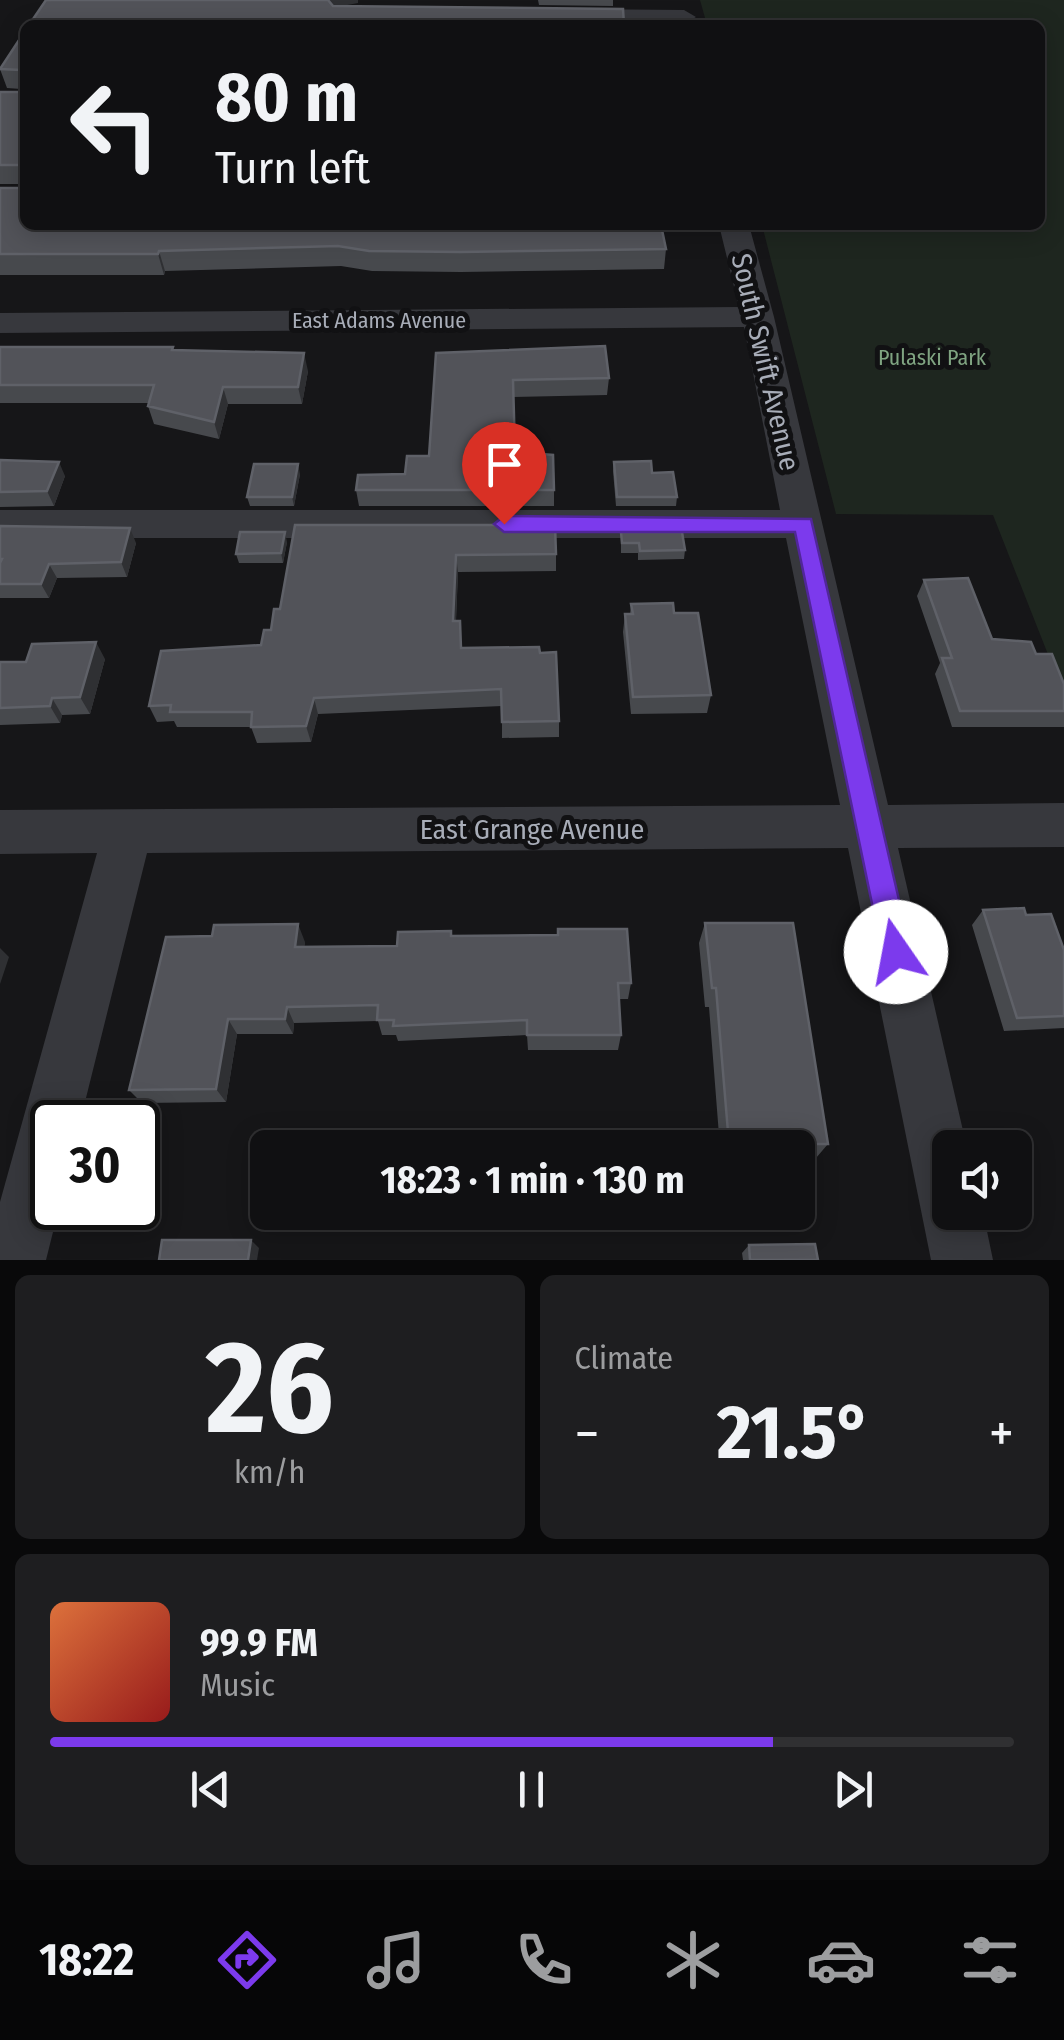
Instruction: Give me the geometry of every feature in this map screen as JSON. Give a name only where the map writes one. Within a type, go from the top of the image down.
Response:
[{"type":"street","points":[[552,16],[683,14]]},
{"type":"street","name":"South Swift Avenue","points":[[735,230],[804,524],[934,1130]]},
{"type":"street","name":"East Adams Avenue","points":[[0,322],[758,317]]},
{"type":"street","points":[[0,524],[804,524]]},
{"type":"street","name":"East Grange Avenue","points":[[0,832],[1064,825]]},
{"type":"street","points":[[15,1260],[128,832]]},
{"type":"street","points":[[956,1230],[962,1260]]},
{"type":"green space","name":"Pulaski Park","points":[[700,0],[1064,0],[1064,695],[993,515],[836,514],[763,230],[1045,230],[1045,20],[706,20]]},
{"type":"building","points":[[46,0],[328,0],[333,6],[623,9],[624,20],[32,20]]},
{"type":"building","points":[[20,39],[20,70],[0,69]]},
{"type":"building","points":[[0,92],[20,92],[20,165],[0,165]]},
{"type":"building","points":[[0,188],[20,188],[20,230],[662,230],[666,249],[460,252],[369,251],[338,246],[158,254],[0,254]]},
{"type":"building","points":[[605,346],[609,378],[513,380],[515,452],[553,455],[554,490],[356,490],[358,475],[405,474],[407,456],[429,456],[436,353]]},
{"type":"building","points":[[0,347],[173,347],[172,350],[304,353],[298,387],[223,387],[214,422],[148,406],[154,385],[0,385]]},
{"type":"building","points":[[0,460],[59,462],[47,491],[0,492]]},
{"type":"building","points":[[651,461],[652,473],[673,472],[677,497],[617,497],[614,462]]},
{"type":"building","points":[[254,464],[298,464],[292,497],[247,497]]},
{"type":"building","points":[[295,525],[555,525],[556,554],[456,555],[453,621],[460,621],[461,648],[539,647],[540,653],[556,652],[559,721],[502,722],[501,689],[314,698],[306,726],[251,727],[252,712],[170,712],[171,705],[149,706],[161,651],[261,645],[264,630],[271,630],[274,609],[280,609]]},
{"type":"building","points":[[0,526],[130,528],[121,562],[49,564],[41,584],[0,584]]},
{"type":"building","points":[[240,532],[285,532],[281,553],[236,554]]},
{"type":"building","points":[[621,532],[682,532],[685,550],[640,551],[639,543],[622,543]]},
{"type":"building","points":[[968,578],[992,639],[1031,642],[1036,654],[1052,654],[1064,684],[1064,711],[960,711],[942,658],[952,658],[924,580]]},
{"type":"building","points":[[673,603],[674,613],[698,613],[711,695],[633,697],[625,614],[633,614],[631,604]]},
{"type":"building","points":[[96,642],[80,697],[52,698],[50,706],[0,708],[0,662],[26,662],[32,644]]},
{"type":"building","points":[[1024,908],[1026,915],[1051,914],[1064,950],[1064,1016],[1017,1018],[983,910]]},
{"type":"building","points":[[705,923],[793,923],[828,1144],[815,1144],[815,1130],[728,1130],[716,988],[712,988]]},
{"type":"building","points":[[298,924],[295,947],[397,946],[398,932],[451,931],[451,936],[558,935],[558,929],[627,929],[631,983],[618,983],[621,1035],[527,1035],[527,1020],[393,1026],[394,1020],[377,1020],[378,1005],[287,1007],[285,1019],[228,1019],[216,1089],[129,1090],[166,937],[212,936],[214,925]]},
{"type":"building","points":[[162,1240],[251,1240],[248,1260],[159,1260]]},
{"type":"building","points":[[815,1244],[818,1260],[750,1260],[749,1245]]},
{"type":"route","points":[[504,524],[804,524],[896,952]]}]
